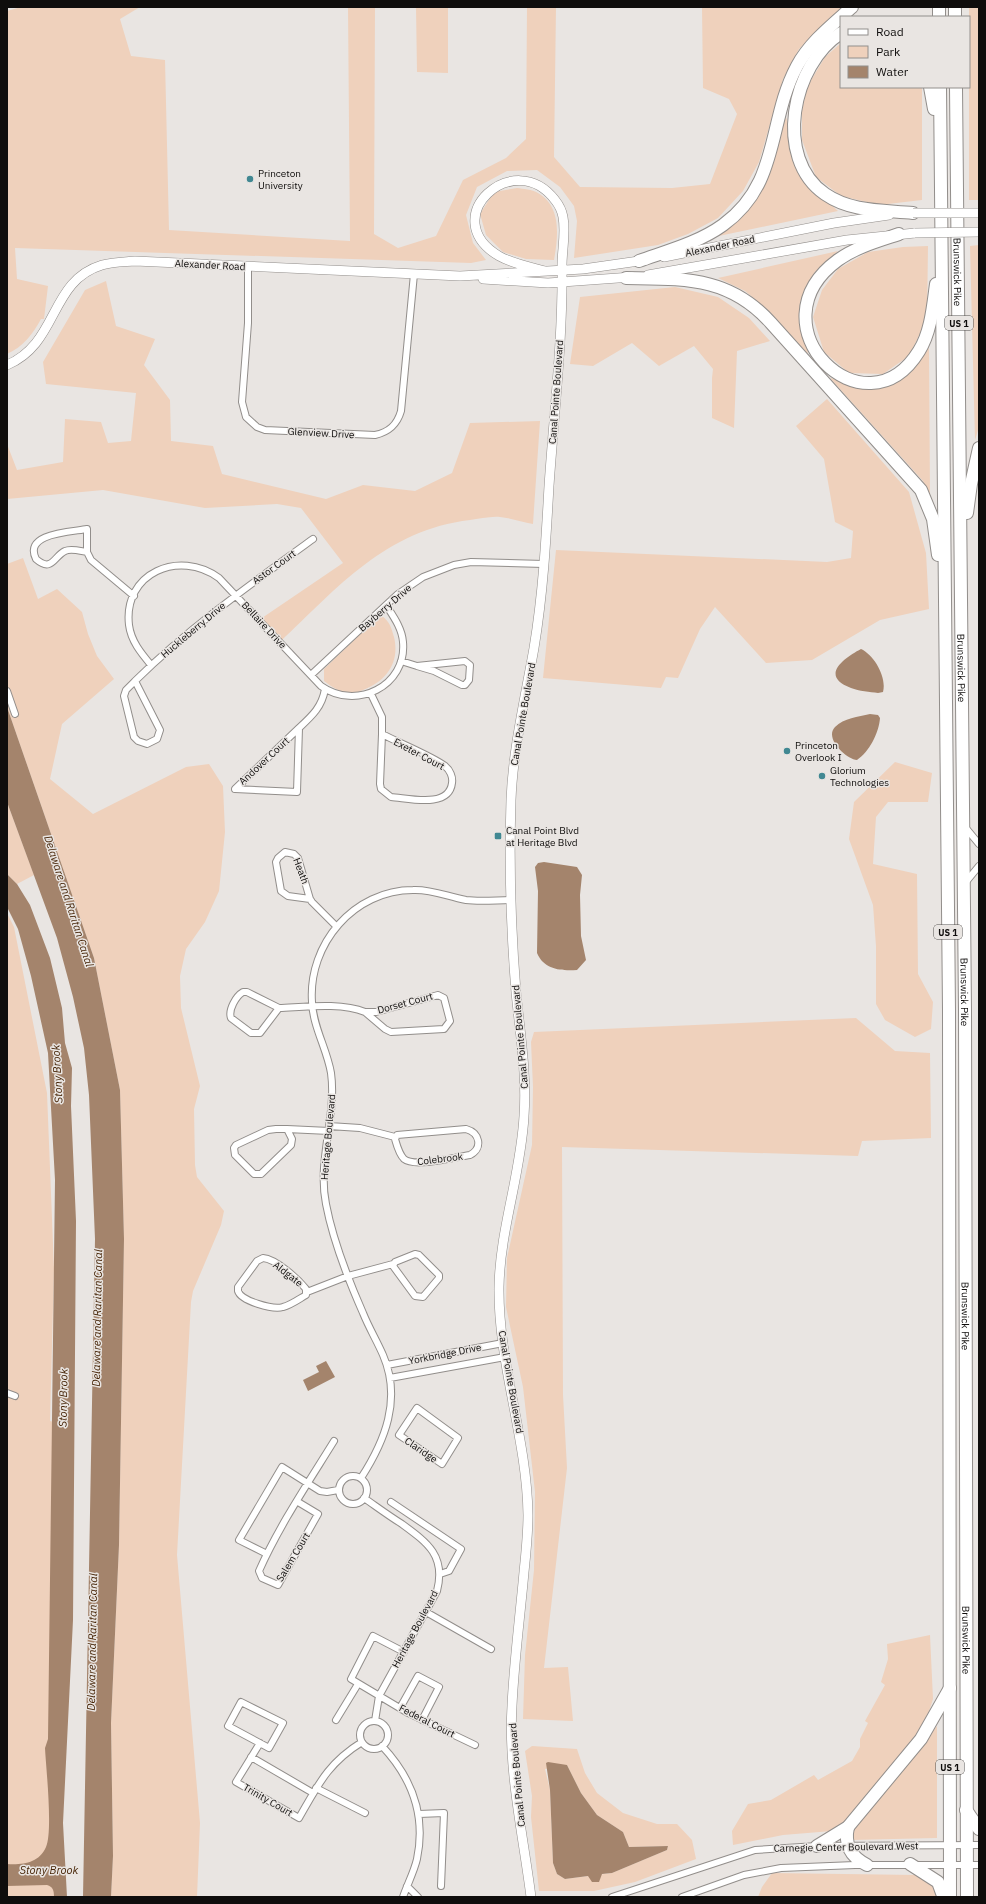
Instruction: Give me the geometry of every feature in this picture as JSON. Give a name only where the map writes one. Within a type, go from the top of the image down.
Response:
[{"type":"highway","points":[[842,16],[852,7]]},
{"type":"highway","points":[[639,261],[706,235],[731,219],[745,204],[765,171],[786,94],[796,67],[805,52],[817,38],[840,18]]},
{"type":"highway","points":[[840,34],[819,52],[808,69],[799,89],[794,130],[802,164],[815,185],[826,194],[840,202],[867,209],[913,213]]},
{"type":"highway","points":[[930,88],[940,146]]},
{"type":"highway","name":"Brunswick Pike","points":[[940,88],[949,1018],[950,1897]]},
{"type":"highway","name":"Brunswick Pike","points":[[956,88],[963,886],[966,1897]]},
{"type":"highway","points":[[899,234],[859,249],[838,261],[819,279],[810,296],[806,321],[812,346],[825,364],[845,378],[859,382],[876,382],[884,380],[902,370],[915,356],[922,345],[930,322],[941,247]]},
{"type":"highway","points":[[626,278],[685,279],[714,285],[740,296],[766,316],[921,490],[933,519],[946,606]]},
{"type":"highway","points":[[961,558],[971,484],[979,448]]},
{"type":"highway","points":[[817,1846],[848,1827],[920,1738],[950,1688]]},
{"type":"highway","points":[[966,1809],[979,1829]]},
{"type":"highway","points":[[848,1827],[846,1839],[848,1846],[853,1855],[867,1865]]},
{"type":"highway","points":[[910,1864],[937,1881],[946,1897]]},
{"type":"main road","points":[[545,271],[511,262],[500,257],[485,245],[479,237],[475,220],[477,207],[484,196],[494,187],[506,182],[527,182],[538,186],[553,198],[560,208],[564,222],[562,270]]},
{"type":"main road","name":"Alexander Road","points":[[460,276],[562,270],[639,261],[834,223],[913,213],[979,212]]},
{"type":"main road","name":"Alexander Road","points":[[7,365],[19,359],[36,344],[45,332],[59,302],[69,288],[85,274],[97,267],[115,262],[135,261],[460,276],[505,282],[562,283],[626,278],[854,239],[915,233],[979,232]]},
{"type":"main road","name":"Canal Pointe Boulevard","points":[[531,1897],[516,1791],[511,1721],[528,1522],[528,1486],[525,1457],[505,1358],[500,1311],[501,1259],[504,1233],[520,1151],[525,1097],[525,1073],[514,953],[512,900],[512,776],[534,645],[544,564],[562,270]]},
{"type":"street","name":"Glenview Drive","points":[[248,267],[248,323],[242,402],[246,417],[251,423],[264,430],[376,435],[390,430],[399,418],[401,411],[414,274]]},
{"type":"street","points":[[87,552],[70,550],[65,551],[55,562],[45,564],[36,559],[33,550],[34,545],[41,538],[86,529],[87,552],[91,560],[134,596]]},
{"type":"street","name":"Astor Court","points":[[236,595],[313,539]]},
{"type":"street","name":"Bayberry Drive","points":[[311,675],[386,605],[418,580],[454,565],[487,561],[544,564]]},
{"type":"street","name":"Bellaire Drive","points":[[151,665],[137,646],[131,631],[129,616],[134,596],[139,587],[153,573],[167,567],[181,564],[191,564],[210,571],[236,595],[325,689],[344,696],[356,697],[371,694],[387,684],[394,676],[401,661],[403,641],[401,631],[386,605]]},
{"type":"street","name":"Huckleberry Drive","points":[[135,681],[160,730],[157,739],[147,744],[138,741],[134,737],[124,700],[126,690],[135,681],[151,665],[174,644],[236,595]]},
{"type":"street","points":[[401,661],[417,666],[434,671],[462,685],[467,684],[469,680],[470,665],[465,661],[417,666]]},
{"type":"street","points":[[299,728],[316,712],[324,697],[325,689]]},
{"type":"street","points":[[7,691],[15,714]]},
{"type":"street","name":"Exeter Court","points":[[371,694],[382,716],[380,784],[385,794],[391,797],[435,800],[446,795],[450,791],[452,779],[447,768],[382,734]]},
{"type":"street","name":"Andover Court","points":[[299,728],[297,792],[235,789],[246,778],[299,728]]},
{"type":"street","points":[[962,822],[972,837],[979,844]]},
{"type":"street","name":"Heath","points":[[290,852],[298,858],[310,898],[288,896],[281,891],[276,862],[281,854],[290,852]]},
{"type":"street","points":[[963,886],[979,866]]},
{"type":"street","name":"Heritage Boulevard","points":[[361,1478],[379,1448],[386,1432],[391,1409],[390,1378],[387,1365],[363,1315],[348,1276],[330,1218],[324,1190],[332,1093],[331,1074],[312,1006],[312,988],[316,962],[328,937],[336,926],[355,909],[369,900],[398,891],[429,890],[470,901],[512,900]]},
{"type":"street","points":[[310,898],[312,902],[336,926]]},
{"type":"street","points":[[243,992],[247,992],[279,1008],[263,1029],[255,1034],[251,1033],[233,1020],[229,1014],[236,999],[243,992]]},
{"type":"street","name":"Dorset Court","points":[[279,1008],[312,1006],[342,1007],[365,1012],[376,1012],[438,995],[444,998],[449,1024],[444,1029],[391,1032],[385,1029],[365,1012]]},
{"type":"street","points":[[287,1129],[292,1138],[289,1148],[260,1174],[254,1174],[235,1155],[233,1151],[236,1145],[268,1130],[287,1129],[329,1128],[360,1128],[395,1137]]},
{"type":"street","name":"Colebrook","points":[[466,1129],[475,1133],[479,1143],[477,1148],[470,1155],[414,1163],[408,1162],[400,1154],[395,1137],[397,1135],[466,1129]]},
{"type":"street","points":[[307,1292],[348,1276],[393,1264],[412,1255],[419,1255],[437,1272],[438,1278],[427,1295],[419,1298],[415,1296],[393,1264]]},
{"type":"street","name":"Aldgate","points":[[263,1258],[277,1264],[288,1272],[302,1283],[307,1292],[306,1295],[288,1306],[278,1309],[242,1298],[238,1291],[238,1287],[257,1261],[263,1258]]},
{"type":"street","name":"Yorkbridge Drive","points":[[387,1365],[503,1343]]},
{"type":"street","name":"Yorkbridge Drive","points":[[390,1378],[505,1358]]},
{"type":"street","points":[[7,1393],[15,1396]]},
{"type":"street","name":"Claridge","points":[[417,1408],[458,1438],[442,1464],[399,1435],[417,1408]]},
{"type":"street","points":[[386,1432],[399,1435]]},
{"type":"street","name":"Salem Court","points":[[298,1502],[318,1514],[278,1585],[262,1578],[259,1571],[267,1554],[334,1441]]},
{"type":"street","points":[[267,1554],[239,1540],[282,1467],[320,1491],[327,1492],[338,1490]]},
{"type":"street","points":[[356,1476],[361,1478],[367,1488],[364,1498],[358,1503],[348,1503],[339,1496],[339,1484],[346,1477],[356,1476]]},
{"type":"street","name":"Heritage Boulevard","points":[[364,1498],[424,1540],[436,1557],[440,1574],[437,1591],[380,1696],[375,1721]]},
{"type":"street","points":[[391,1502],[461,1548],[449,1571],[440,1574]]},
{"type":"street","points":[[426,1612],[491,1649]]},
{"type":"street","points":[[336,1720],[358,1684],[351,1679],[373,1636],[404,1652]]},
{"type":"street","points":[[400,1708],[418,1676],[439,1687],[422,1720]]},
{"type":"street","name":"Federal Court","points":[[358,1684],[422,1720],[474,1746]]},
{"type":"street","points":[[241,1702],[283,1723],[269,1748],[260,1743],[228,1726],[241,1702]]},
{"type":"street","points":[[370,1721],[375,1721],[383,1723],[388,1732],[386,1743],[382,1746],[371,1749],[362,1742],[360,1734],[362,1728],[370,1721]]},
{"type":"street","name":"Trinity Court","points":[[260,1743],[236,1782],[299,1818],[328,1770],[337,1761],[362,1742]]},
{"type":"street","points":[[382,1746],[393,1758],[409,1783],[419,1814],[420,1844],[416,1864],[403,1897]]},
{"type":"street","points":[[251,1757],[364,1813]]},
{"type":"street","points":[[419,1814],[444,1813],[441,1886]]},
{"type":"street","name":"Carnegie Center Boulevard West","points":[[612,1897],[755,1850],[817,1846],[979,1846]]},
{"type":"street","name":"Carnegie Center Boulevard West","points":[[682,1897],[744,1875],[787,1868],[910,1864],[979,1865]]},
{"type":"street","points":[[407,1886],[418,1897]]},
{"type":"green space","points":[[21,7],[140,7],[120,19],[131,56],[165,60],[169,230],[350,241],[348,7],[375,7],[374,234],[398,248],[436,236],[463,180],[506,158],[526,139],[527,7],[556,7],[554,157],[580,187],[672,188],[710,184],[737,114],[729,99],[703,88],[702,7],[843,7],[799,49],[783,79],[759,162],[743,191],[718,218],[688,234],[658,245],[574,258],[577,221],[574,206],[560,187],[537,170],[507,171],[477,187],[466,215],[473,243],[486,260],[471,263],[15,248],[17,279],[48,286],[44,319],[41,319],[35,330],[23,344],[7,354],[7,11]]},
{"type":"green space","points":[[416,7],[448,7],[448,73],[417,72]]},
{"type":"green space","points":[[969,7],[979,7],[979,200],[969,200]]},
{"type":"green space","points":[[840,44],[840,88],[922,88],[922,200],[879,205],[841,196],[816,177],[802,140],[802,111],[807,87],[825,57]]},
{"type":"green space","points":[[786,117],[806,182],[838,211],[714,237],[763,188]]},
{"type":"green space","points":[[517,188],[538,193],[546,199],[551,206],[555,214],[557,232],[554,260],[526,259],[503,252],[486,235],[480,214],[494,192]]},
{"type":"green space","points":[[979,245],[979,427],[975,440],[970,246]]},
{"type":"green space","points":[[928,246],[927,319],[909,356],[883,374],[849,373],[824,352],[813,317],[822,290],[838,269],[868,252],[903,247]]},
{"type":"green space","points":[[838,251],[815,272],[800,302],[808,354],[768,310],[745,291],[718,278]]},
{"type":"green space","points":[[106,281],[116,326],[155,339],[144,365],[170,400],[171,441],[213,446],[222,474],[326,499],[363,485],[415,491],[452,473],[470,423],[540,421],[533,524],[504,518],[489,517],[440,526],[413,536],[388,548],[365,564],[322,601],[280,642],[259,620],[343,563],[301,508],[277,504],[205,508],[103,490],[7,499],[7,444],[17,470],[63,462],[65,419],[101,422],[108,443],[131,441],[136,393],[46,384],[43,362],[85,290]]},
{"type":"green space","points":[[675,287],[718,297],[749,318],[770,341],[737,351],[734,428],[712,418],[713,369],[694,346],[659,366],[632,343],[593,366],[570,364],[580,297]]},
{"type":"green space","points":[[929,348],[930,497],[923,481],[830,378],[876,388],[909,374]]},
{"type":"green space","points":[[827,399],[909,492],[926,553],[929,609],[880,620],[812,660],[766,663],[715,607],[700,629],[678,678],[666,677],[661,688],[543,678],[556,550],[827,562],[851,558],[853,531],[835,522],[824,459],[796,426]]},
{"type":"green space","points":[[23,558],[38,599],[57,589],[82,612],[88,634],[97,656],[114,679],[62,724],[50,779],[93,814],[186,767],[209,764],[223,786],[225,832],[219,891],[205,922],[186,949],[180,976],[181,1008],[200,1086],[194,1109],[195,1165],[197,1177],[224,1211],[221,1225],[193,1291],[191,1302],[177,1555],[200,1823],[197,1897],[111,1897],[113,1856],[111,1723],[119,1545],[124,1239],[120,1090],[94,958],[7,707],[7,564]]},
{"type":"green space","points":[[382,616],[390,625],[395,646],[393,662],[390,670],[385,676],[371,686],[352,694],[340,691],[324,681],[324,669],[376,619]]},
{"type":"green space","points":[[895,762],[932,773],[928,802],[888,802],[876,817],[873,864],[917,874],[918,974],[933,1002],[931,1029],[915,1037],[885,1020],[876,1004],[876,946],[873,905],[849,839],[854,802]]},
{"type":"green space","points":[[7,802],[34,875],[17,884],[7,874]]},
{"type":"green space","points":[[7,913],[14,927],[47,1093],[54,1269],[50,1421],[57,1423],[59,1897],[7,1897]]},
{"type":"green space","points":[[856,1018],[895,1051],[930,1053],[931,1138],[862,1141],[858,1156],[562,1147],[563,1395],[567,1468],[544,1668],[568,1667],[573,1721],[523,1719],[525,1655],[534,1570],[535,1492],[523,1387],[506,1307],[507,1258],[532,1145],[533,1087],[531,1042],[534,1032]]},
{"type":"green space","points":[[930,1635],[933,1699],[925,1724],[845,1821],[832,1831],[783,1835],[733,1845],[732,1831],[748,1804],[771,1800],[814,1775],[818,1780],[852,1761],[860,1747],[860,1739],[868,1723],[865,1721],[885,1685],[881,1682],[888,1659],[887,1644]]},
{"type":"green space","points":[[937,1726],[937,1838],[851,1840],[851,1831]]},
{"type":"green space","points":[[532,1746],[577,1749],[585,1773],[597,1793],[623,1813],[657,1824],[677,1824],[692,1840],[696,1859],[635,1882],[594,1891],[539,1891],[531,1817],[532,1796],[525,1751]],"holes":[[[567,1765],[581,1793],[597,1815],[623,1832],[629,1847],[668,1846],[667,1850],[612,1873],[565,1879],[557,1874],[553,1863],[550,1790],[545,1769]]]},
{"type":"green space","points":[[772,1873],[916,1875],[935,1886],[936,1897],[758,1897],[762,1887]]},
{"type":"water","points":[[861,649],[875,661],[883,680],[883,692],[878,693],[854,689],[842,683],[837,678],[836,673],[842,662]]},
{"type":"water","name":"Delaware and Raritan Canal","points":[[7,707],[94,958],[120,1090],[124,1239],[119,1545],[111,1723],[113,1856],[111,1897],[83,1897],[95,1239],[89,1095],[84,1048],[73,997],[57,938],[7,802]]},
{"type":"water","points":[[870,714],[878,715],[880,718],[878,730],[873,742],[866,752],[857,760],[852,759],[842,752],[834,742],[832,732],[839,724],[851,718]]},
{"type":"water","points":[[544,862],[577,867],[582,875],[580,895],[581,936],[586,960],[577,970],[560,970],[549,966],[540,959],[537,953],[538,891],[535,867],[538,863]]},
{"type":"water","name":"Stony Brook","points":[[7,874],[17,884],[30,905],[50,958],[62,1008],[65,1043],[72,1068],[71,1106],[76,1221],[73,1620],[63,1823],[67,1897],[54,1897],[53,1889],[47,1885],[7,1886],[7,1864],[30,1862],[39,1857],[46,1847],[49,1828],[45,1748],[48,1739],[55,1180],[48,1053],[31,976],[18,929],[7,907]]},
{"type":"water","points":[[326,1361],[335,1377],[308,1391],[303,1380],[319,1372],[316,1366]]},
{"type":"water","points":[[546,1763],[567,1765],[581,1793],[597,1815],[623,1832],[629,1847],[668,1846],[667,1850],[612,1873],[602,1874],[599,1882],[592,1882],[588,1876],[565,1879],[557,1874],[553,1863],[550,1790]]},
{"type":"place","name":"Princeton University","points":[[250,179]]},
{"type":"place","name":"Princeton Overlook I","points":[[787,751]]},
{"type":"place","name":"Glorium Technologies","points":[[822,776]]},
{"type":"place","name":"Canal Point Blvd at Heritage Blvd","points":[[498,836]]}]
